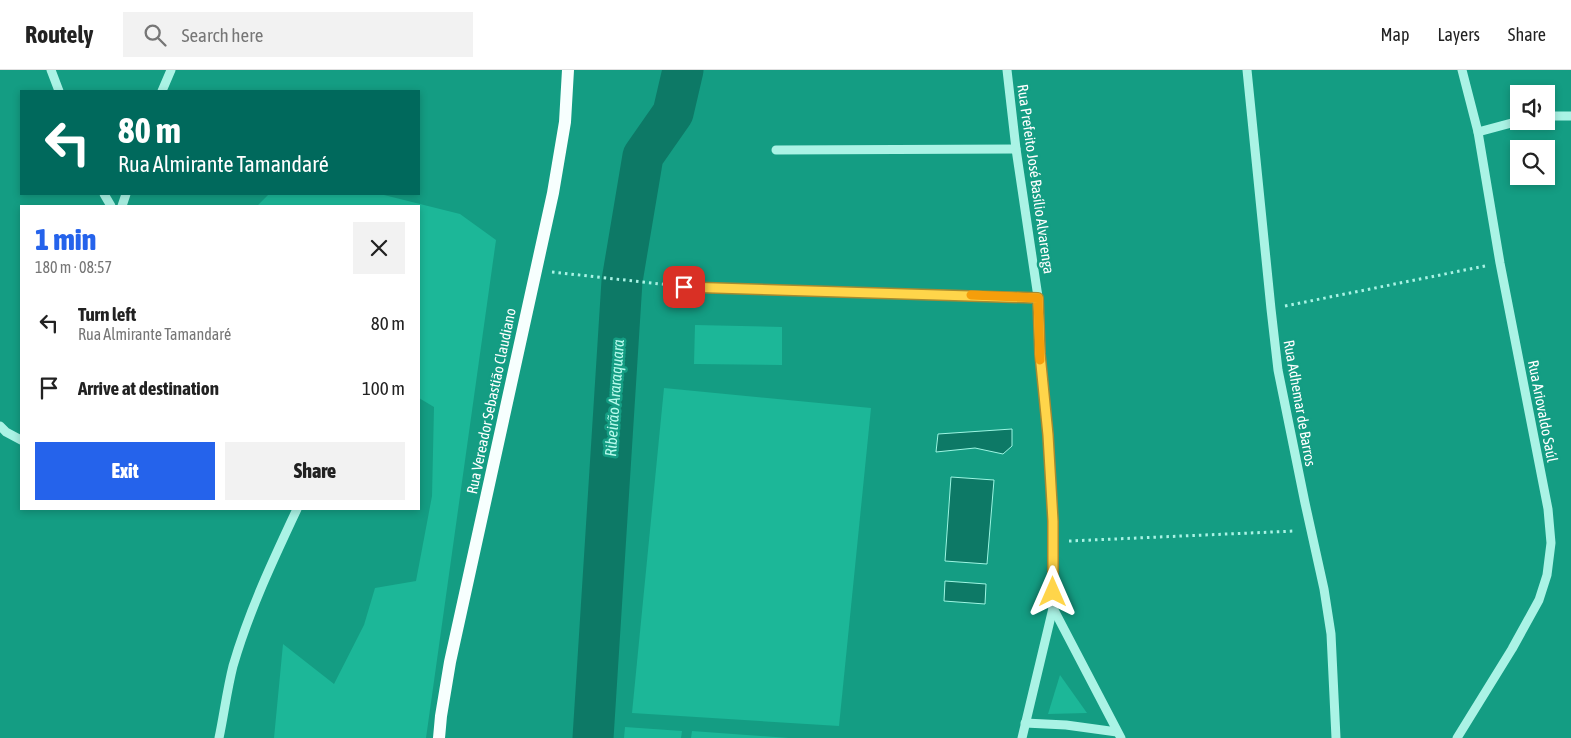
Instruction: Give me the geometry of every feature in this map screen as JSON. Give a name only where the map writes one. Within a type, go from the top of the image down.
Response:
[{"type":"main road","name":"Rua Vereador Sebastião Claudiano","points":[[439,738],[450,662],[553,193],[565,122],[568,70]]},
{"type":"street","points":[[51,70],[59,90]]},
{"type":"street","points":[[162,90],[171,70]]},
{"type":"street","name":"Rua Prefeito José Basílio Alvarenga","points":[[1008,70],[1016,148],[1038,298],[1040,354],[1048,435],[1053,542],[1053,608],[1022,738]]},
{"type":"street","name":"Rua Adhemar de Barros","points":[[1247,70],[1278,370],[1324,589],[1331,634],[1336,738]]},
{"type":"street","name":"Rua Ariovaldo Saúl","points":[[1457,738],[1539,600],[1547,574],[1551,543],[1548,509],[1500,263],[1478,132],[1462,70]]},
{"type":"street","points":[[1555,116],[1571,116]]},
{"type":"street","points":[[1478,132],[1510,123]]},
{"type":"street","points":[[776,150],[1016,148]]},
{"type":"street","points":[[684,287],[1038,298]]},
{"type":"street","points":[[0,426],[6,432],[20,439]]},
{"type":"street","points":[[218,738],[233,667],[246,627],[263,582],[297,510]]},
{"type":"street","points":[[1053,608],[1119,735]]},
{"type":"street","points":[[1025,723],[1066,724],[1119,735]]},
{"type":"path","points":[[1271,309],[1500,263]]},
{"type":"path","points":[[537,270],[684,287]]},
{"type":"path","points":[[1053,542],[1311,530]]},
{"type":"green space","points":[[268,195],[384,195],[460,214],[496,240],[426,738],[274,738],[283,644],[334,684],[364,625],[375,588],[416,581],[432,496],[434,407],[420,399],[420,205],[258,205]]},
{"type":"green space","points":[[695,325],[782,327],[782,365],[694,364]]},
{"type":"green space","points":[[664,388],[871,408],[839,726],[632,713]]},
{"type":"green space","points":[[1060,675],[1087,713],[1048,714]]},
{"type":"green space","points":[[625,727],[682,731],[681,738],[624,738]]},
{"type":"green space","points":[[692,731],[789,738],[691,738]]},
{"type":"water","points":[[1012,429],[1012,446],[1003,454],[975,448],[936,452],[938,434]]},
{"type":"water","points":[[951,477],[994,480],[987,564],[945,561]]},
{"type":"water","points":[[945,581],[986,584],[985,604],[944,601]]},
{"type":"waterway","name":"Ribeirão Araraquara","points":[[593,738],[622,281],[643,156],[673,113],[683,70]]},
{"type":"slow traffic","points":[[971,295],[1038,298],[1040,360]]},
{"type":"route","points":[[684,287],[1038,298],[1040,354],[1048,435],[1053,521],[1053,592]]}]
